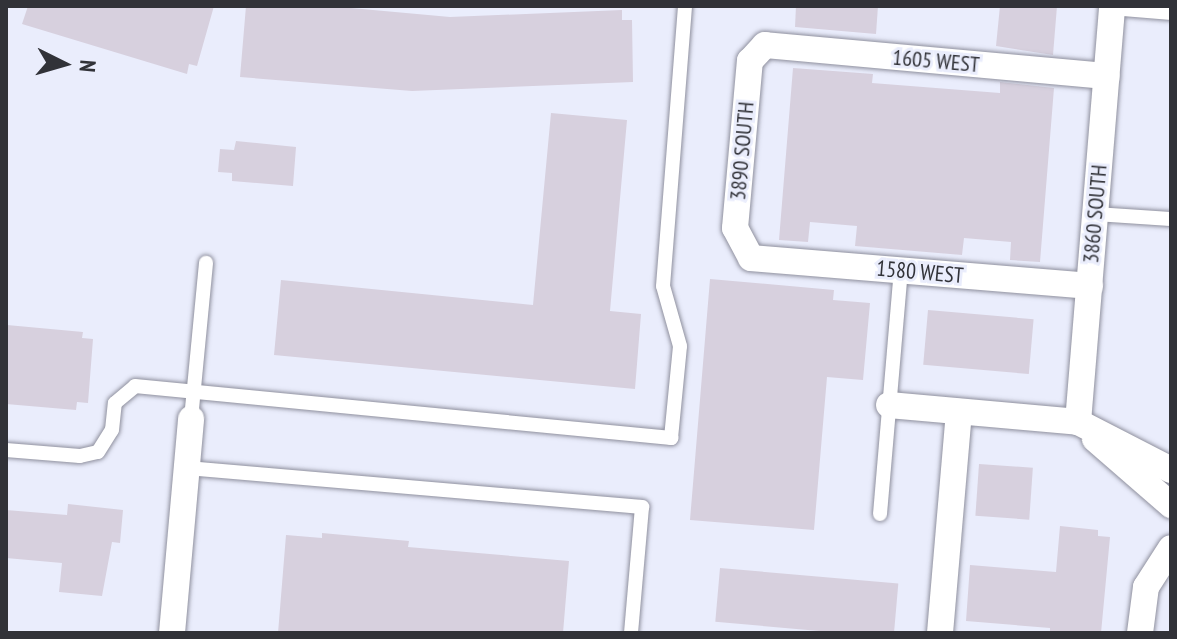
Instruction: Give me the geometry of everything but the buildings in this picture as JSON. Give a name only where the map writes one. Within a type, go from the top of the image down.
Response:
[{"type":"street","name":"3860 SOUTH","points":[[1078,422],[1112,7]]},
{"type":"street","name":"1605 WEST","points":[[765,45],[1107,76]]},
{"type":"street","name":"3890 SOUTH","points":[[751,258],[735,228],[750,61],[765,45]]},
{"type":"street","name":"1580 WEST","points":[[751,258],[1090,286]]},
{"type":"street","points":[[889,405],[1078,422],[1171,470]]},
{"type":"street","points":[[940,633],[959,412]]},
{"type":"street","points":[[172,633],[191,419]]},
{"type":"street","points":[[1078,422],[1171,505]]},
{"type":"street","points":[[1140,633],[1146,587],[1171,548]]},
{"type":"lane","points":[[6,450],[80,456],[98,452],[112,430],[115,403],[122,392],[135,386],[671,438],[680,346],[663,286],[685,6]]},
{"type":"lane","points":[[1112,7],[1171,13]]},
{"type":"lane","points":[[1095,214],[1171,219]]},
{"type":"lane","points":[[191,419],[206,263]]},
{"type":"lane","points":[[880,514],[901,270]]},
{"type":"lane","points":[[187,468],[642,507],[631,633]]}]
